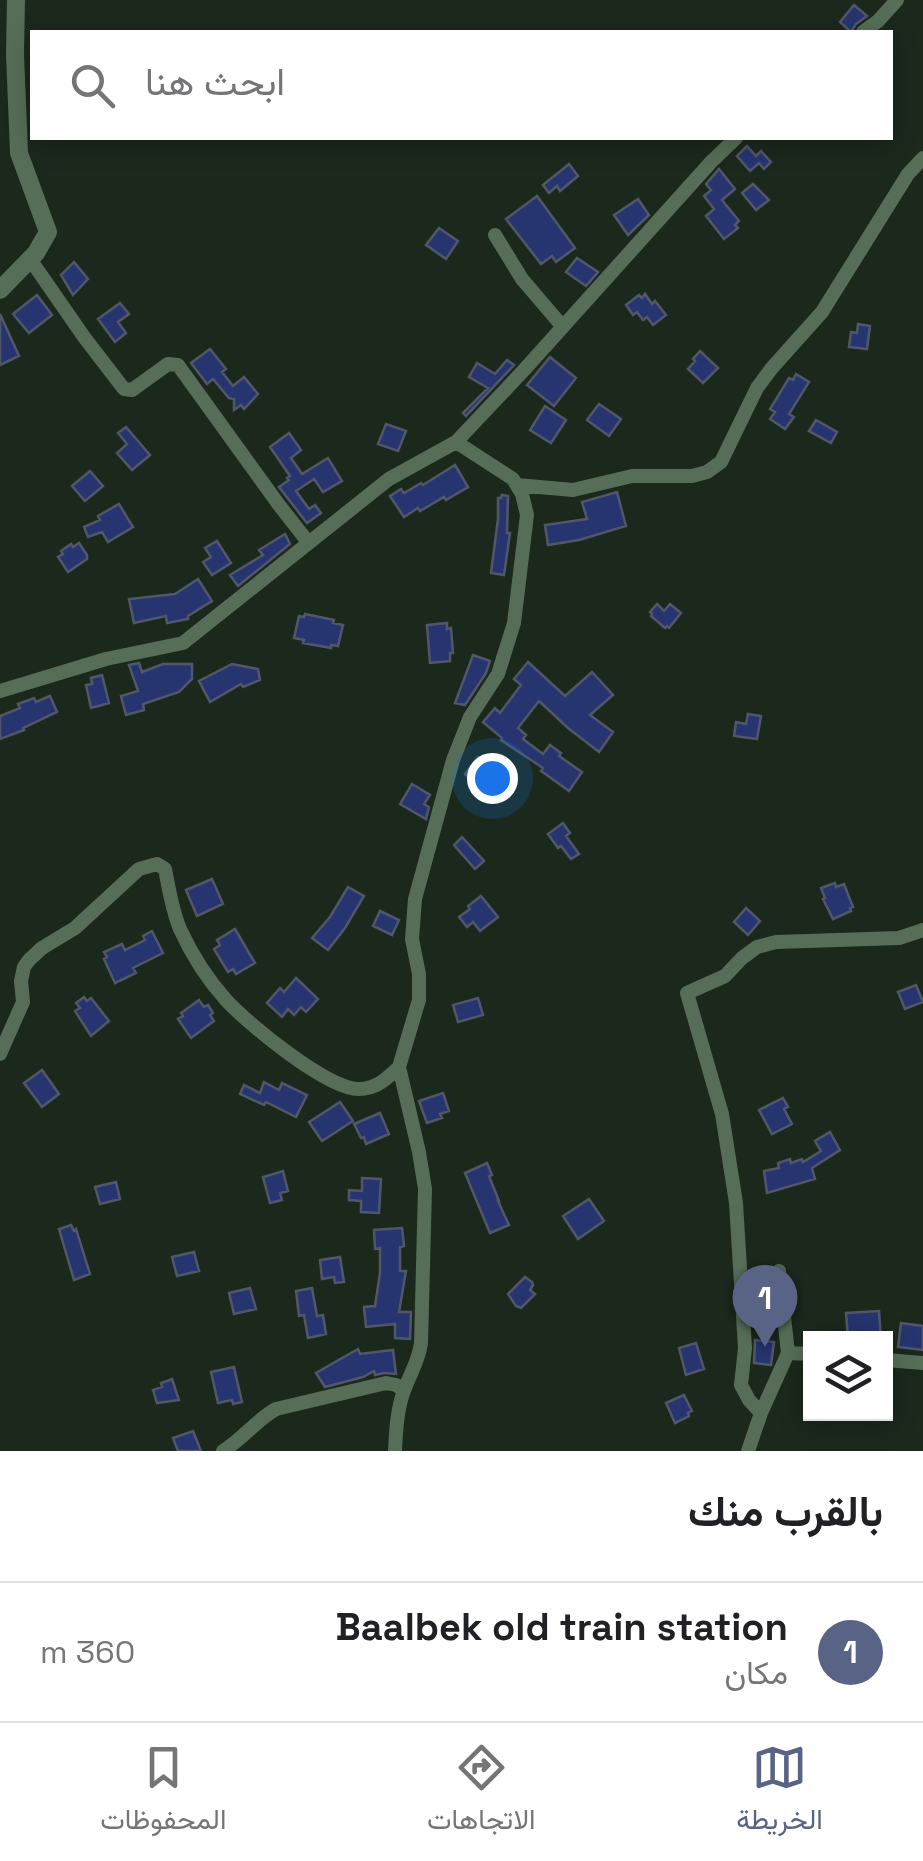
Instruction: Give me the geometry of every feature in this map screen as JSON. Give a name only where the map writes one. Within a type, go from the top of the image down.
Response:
[{"type":"street","points":[[0,290],[30,260],[48,232],[18,153],[16,0]]},
{"type":"street","points":[[866,30],[898,0]]},
{"type":"street","points":[[0,692],[106,659],[183,642],[389,480],[456,442],[734,140]]},
{"type":"street","points":[[517,485],[572,490],[632,476],[692,476],[708,472],[721,462],[758,388],[822,312],[908,174],[923,158]]},
{"type":"street","points":[[495,235],[522,278],[562,327]]},
{"type":"street","points":[[30,260],[124,389],[130,391],[168,364],[178,365],[308,542]]},
{"type":"street","points":[[0,1054],[24,1002],[20,981],[28,960],[75,928],[139,869],[157,864],[165,869],[181,931],[229,1004],[301,1063],[343,1086],[373,1087],[399,1067],[419,1000],[420,974],[412,939],[415,900],[453,760],[470,717],[498,674],[514,624],[527,515],[513,479],[456,442]]},
{"type":"street","points":[[761,1414],[741,1385],[745,1348],[736,1204],[722,1114],[688,994],[724,976],[758,947],[776,942],[898,938],[923,930]]},
{"type":"street","points":[[395,1451],[398,1412],[419,1360],[421,1343],[425,1189],[399,1067]]},
{"type":"street","points":[[748,1451],[788,1353],[778,1271]]},
{"type":"street","points":[[788,1353],[803,1354]]},
{"type":"street","points":[[893,1361],[923,1363]]},
{"type":"street","points":[[224,1451],[276,1409],[386,1383],[404,1390]]},
{"type":"building","points":[[854,5],[867,16],[852,30],[840,22]]},
{"type":"building","points":[[747,146],[756,156],[761,151],[771,162],[764,169],[759,163],[750,171],[737,156]]},
{"type":"building","points":[[569,164],[578,176],[560,191],[557,186],[549,193],[543,185]]},
{"type":"building","points":[[719,169],[735,189],[722,200],[739,221],[735,225],[738,228],[724,239],[706,216],[714,209],[704,196],[711,190],[706,184]]},
{"type":"building","points":[[753,184],[769,200],[756,210],[742,193]]},
{"type":"building","points":[[537,196],[575,248],[556,262],[552,256],[541,264],[506,219]]},
{"type":"building","points":[[638,199],[649,215],[628,235],[614,215]]},
{"type":"building","points":[[439,228],[458,241],[446,259],[426,245]]},
{"type":"building","points":[[577,258],[598,272],[586,286],[566,272]]},
{"type":"building","points":[[74,262],[88,279],[73,295],[61,275]]},
{"type":"building","points":[[645,294],[666,315],[653,325],[637,312],[633,315],[626,305]]},
{"type":"building","points":[[37,295],[52,315],[29,333],[13,314]]},
{"type":"building","points":[[120,303],[129,314],[118,322],[126,333],[115,342],[98,319]]},
{"type":"building","points":[[0,314],[19,356],[0,365]]},
{"type":"building","points":[[858,324],[870,326],[867,349],[849,347],[851,332],[857,333]]},
{"type":"building","points":[[210,349],[226,369],[222,372],[233,386],[244,377],[258,394],[244,409],[241,405],[234,410],[234,399],[213,379],[207,384],[191,363]]},
{"type":"building","points":[[700,351],[718,368],[703,383],[688,369]]},
{"type":"building","points":[[550,357],[576,378],[554,406],[527,385]]},
{"type":"building","points":[[507,360],[514,365],[466,416],[463,413],[488,388],[469,377],[477,363],[495,374]]},
{"type":"building","points":[[796,374],[809,382],[789,414],[794,417],[785,429],[770,419],[775,412],[770,409],[789,378],[793,380]]},
{"type":"building","points":[[599,404],[621,419],[609,436],[587,420]]},
{"type":"building","points":[[545,406],[566,420],[551,443],[530,430]]},
{"type":"building","points":[[816,420],[837,432],[831,443],[809,431]]},
{"type":"building","points":[[386,424],[406,431],[398,451],[378,444]]},
{"type":"building","points":[[126,427],[150,455],[132,470],[117,453],[127,444],[118,433]]},
{"type":"building","points":[[289,433],[301,450],[291,458],[302,474],[328,458],[342,481],[323,492],[314,479],[296,491],[309,509],[315,505],[321,513],[307,523],[279,487],[290,476],[270,447]]},
{"type":"building","points":[[455,465],[468,487],[404,517],[390,496],[401,489],[404,493],[423,485]]},
{"type":"building","points":[[90,471],[103,486],[85,501],[72,486]]},
{"type":"building","points":[[617,492],[626,526],[548,545],[545,525],[587,519],[582,502]]},
{"type":"building","points":[[508,496],[510,533],[504,575],[491,573],[498,498]]},
{"type":"building","points":[[119,504],[133,527],[108,542],[102,532],[88,537],[84,527]]},
{"type":"building","points":[[285,534],[290,544],[238,586],[230,575],[263,555],[259,550]]},
{"type":"building","points":[[217,541],[231,563],[212,575],[203,562],[211,557],[205,548]]},
{"type":"building","points":[[79,543],[87,559],[68,572],[58,557],[71,544],[73,547]]},
{"type":"building","points":[[198,579],[212,601],[188,619],[167,623],[166,616],[134,623],[129,599],[175,594]]},
{"type":"building","points":[[657,604],[664,611],[670,604],[681,613],[669,628],[651,616]]},
{"type":"building","points":[[305,614],[343,625],[338,646],[303,643],[304,640],[294,638],[299,616]]},
{"type":"building","points":[[447,623],[453,653],[450,661],[430,663],[427,625]]},
{"type":"building","points":[[473,655],[490,661],[486,673],[465,705],[455,703]]},
{"type":"building","points":[[528,662],[565,696],[592,672],[613,695],[590,715],[613,732],[599,752],[539,701],[518,728],[526,735],[523,739],[543,754],[550,745],[582,772],[569,791],[483,722],[495,708],[500,713],[521,685],[514,679]]},
{"type":"building","points":[[139,663],[142,672],[163,664],[192,664],[192,679],[179,692],[143,704],[144,710],[126,715],[121,696],[138,691],[129,665]]},
{"type":"building","points":[[232,664],[258,669],[260,680],[243,687],[241,684],[210,702],[199,681]]},
{"type":"building","points":[[102,675],[109,703],[91,708],[86,685],[92,684],[91,678]]},
{"type":"building","points":[[50,696],[57,712],[0,739],[0,716],[20,708],[18,704]]},
{"type":"building","points":[[748,714],[761,716],[757,739],[734,736],[736,722],[746,724]]},
{"type":"building","points":[[478,757],[502,775],[486,795],[465,774]]},
{"type":"building","points":[[412,784],[430,795],[424,804],[429,807],[426,819],[400,804]]},
{"type":"building","points":[[563,823],[570,833],[566,836],[579,854],[571,859],[548,834]]},
{"type":"building","points":[[462,837],[484,861],[475,869],[454,845]]},
{"type":"building","points":[[212,879],[223,904],[197,916],[186,890]]},
{"type":"building","points":[[835,883],[836,887],[844,884],[853,907],[833,919],[821,888]]},
{"type":"building","points":[[348,887],[364,896],[328,950],[312,938]]},
{"type":"building","points":[[481,896],[498,917],[480,931],[473,922],[467,927],[459,917]]},
{"type":"building","points":[[746,908],[760,921],[748,935],[734,922]]},
{"type":"building","points":[[380,911],[399,920],[392,935],[373,926]]},
{"type":"building","points":[[235,929],[255,963],[236,974],[233,969],[228,972],[214,949],[220,945],[217,940]]},
{"type":"building","points":[[152,931],[163,953],[133,968],[136,973],[115,983],[104,952],[122,944],[125,950],[145,940],[143,936]]},
{"type":"building","points":[[296,978],[318,999],[306,1012],[301,1007],[294,1015],[288,1009],[282,1017],[267,1003]]},
{"type":"building","points":[[916,985],[923,1002],[905,1009],[898,992]]},
{"type":"building","points":[[84,997],[87,1001],[91,998],[109,1021],[91,1036],[75,1011],[80,1008],[76,1003]]},
{"type":"building","points":[[478,998],[483,1015],[458,1022],[453,1005]]},
{"type":"building","points":[[199,1000],[204,1007],[208,1005],[214,1021],[191,1038],[178,1019]]},
{"type":"building","points":[[42,1070],[59,1094],[42,1107],[24,1083]]},
{"type":"building","points":[[264,1082],[279,1090],[282,1083],[307,1095],[296,1117],[240,1094],[244,1085],[260,1093]]},
{"type":"building","points":[[443,1093],[449,1111],[427,1123],[419,1101]]},
{"type":"building","points":[[783,1098],[792,1124],[772,1134],[759,1110]]},
{"type":"building","points":[[340,1102],[353,1121],[322,1141],[309,1122]]},
{"type":"building","points":[[380,1113],[389,1134],[366,1144],[354,1124]]},
{"type":"building","points":[[830,1132],[840,1150],[812,1168],[815,1179],[767,1193],[764,1171],[779,1168],[778,1163],[790,1159],[791,1163],[802,1159],[803,1162],[821,1151],[815,1141]]},
{"type":"building","points":[[487,1163],[509,1225],[490,1233],[465,1173]]},
{"type":"building","points":[[283,1171],[288,1191],[280,1193],[282,1200],[270,1203],[263,1177]]},
{"type":"building","points":[[362,1178],[381,1179],[379,1213],[361,1212],[361,1201],[349,1200],[349,1190],[362,1191]]},
{"type":"building","points":[[116,1182],[120,1199],[100,1204],[95,1187]]},
{"type":"building","points":[[589,1199],[604,1221],[578,1239],[563,1216]]},
{"type":"building","points":[[71,1225],[76,1229],[90,1274],[74,1280],[59,1229]]},
{"type":"building","points":[[402,1228],[400,1271],[406,1271],[399,1312],[411,1312],[410,1339],[395,1338],[395,1324],[366,1327],[364,1307],[375,1306],[380,1273],[380,1248],[375,1249],[374,1230]]},
{"type":"building","points":[[194,1252],[199,1271],[177,1276],[172,1257]]},
{"type":"building","points":[[340,1257],[344,1282],[335,1283],[334,1277],[322,1279],[320,1260]]},
{"type":"building","points":[[525,1277],[532,1282],[530,1290],[535,1294],[521,1308],[508,1294]]},
{"type":"building","points":[[250,1288],[256,1309],[234,1314],[229,1293]]},
{"type":"building","points":[[312,1288],[317,1316],[323,1315],[326,1334],[308,1338],[304,1315],[299,1316],[296,1291]]},
{"type":"building","points":[[879,1311],[880,1331],[847,1331],[846,1313]]},
{"type":"building","points":[[901,1323],[923,1326],[923,1350],[898,1347]]},
{"type":"building","points":[[755,1340],[774,1342],[771,1365],[754,1363]]},
{"type":"building","points":[[696,1343],[704,1369],[686,1375],[679,1348]]},
{"type":"building","points":[[358,1349],[360,1354],[393,1350],[396,1374],[375,1375],[374,1371],[325,1387],[316,1373]]},
{"type":"building","points":[[234,1367],[242,1402],[218,1403],[211,1372]]},
{"type":"building","points":[[172,1379],[179,1400],[157,1403],[153,1390]]},
{"type":"building","points":[[684,1395],[692,1411],[675,1423],[666,1403]]},
{"type":"building","points":[[193,1431],[201,1451],[178,1451],[173,1438]]},
{"type":"place","name":"Baalbek old train station","points":[[765,1347]]}]
